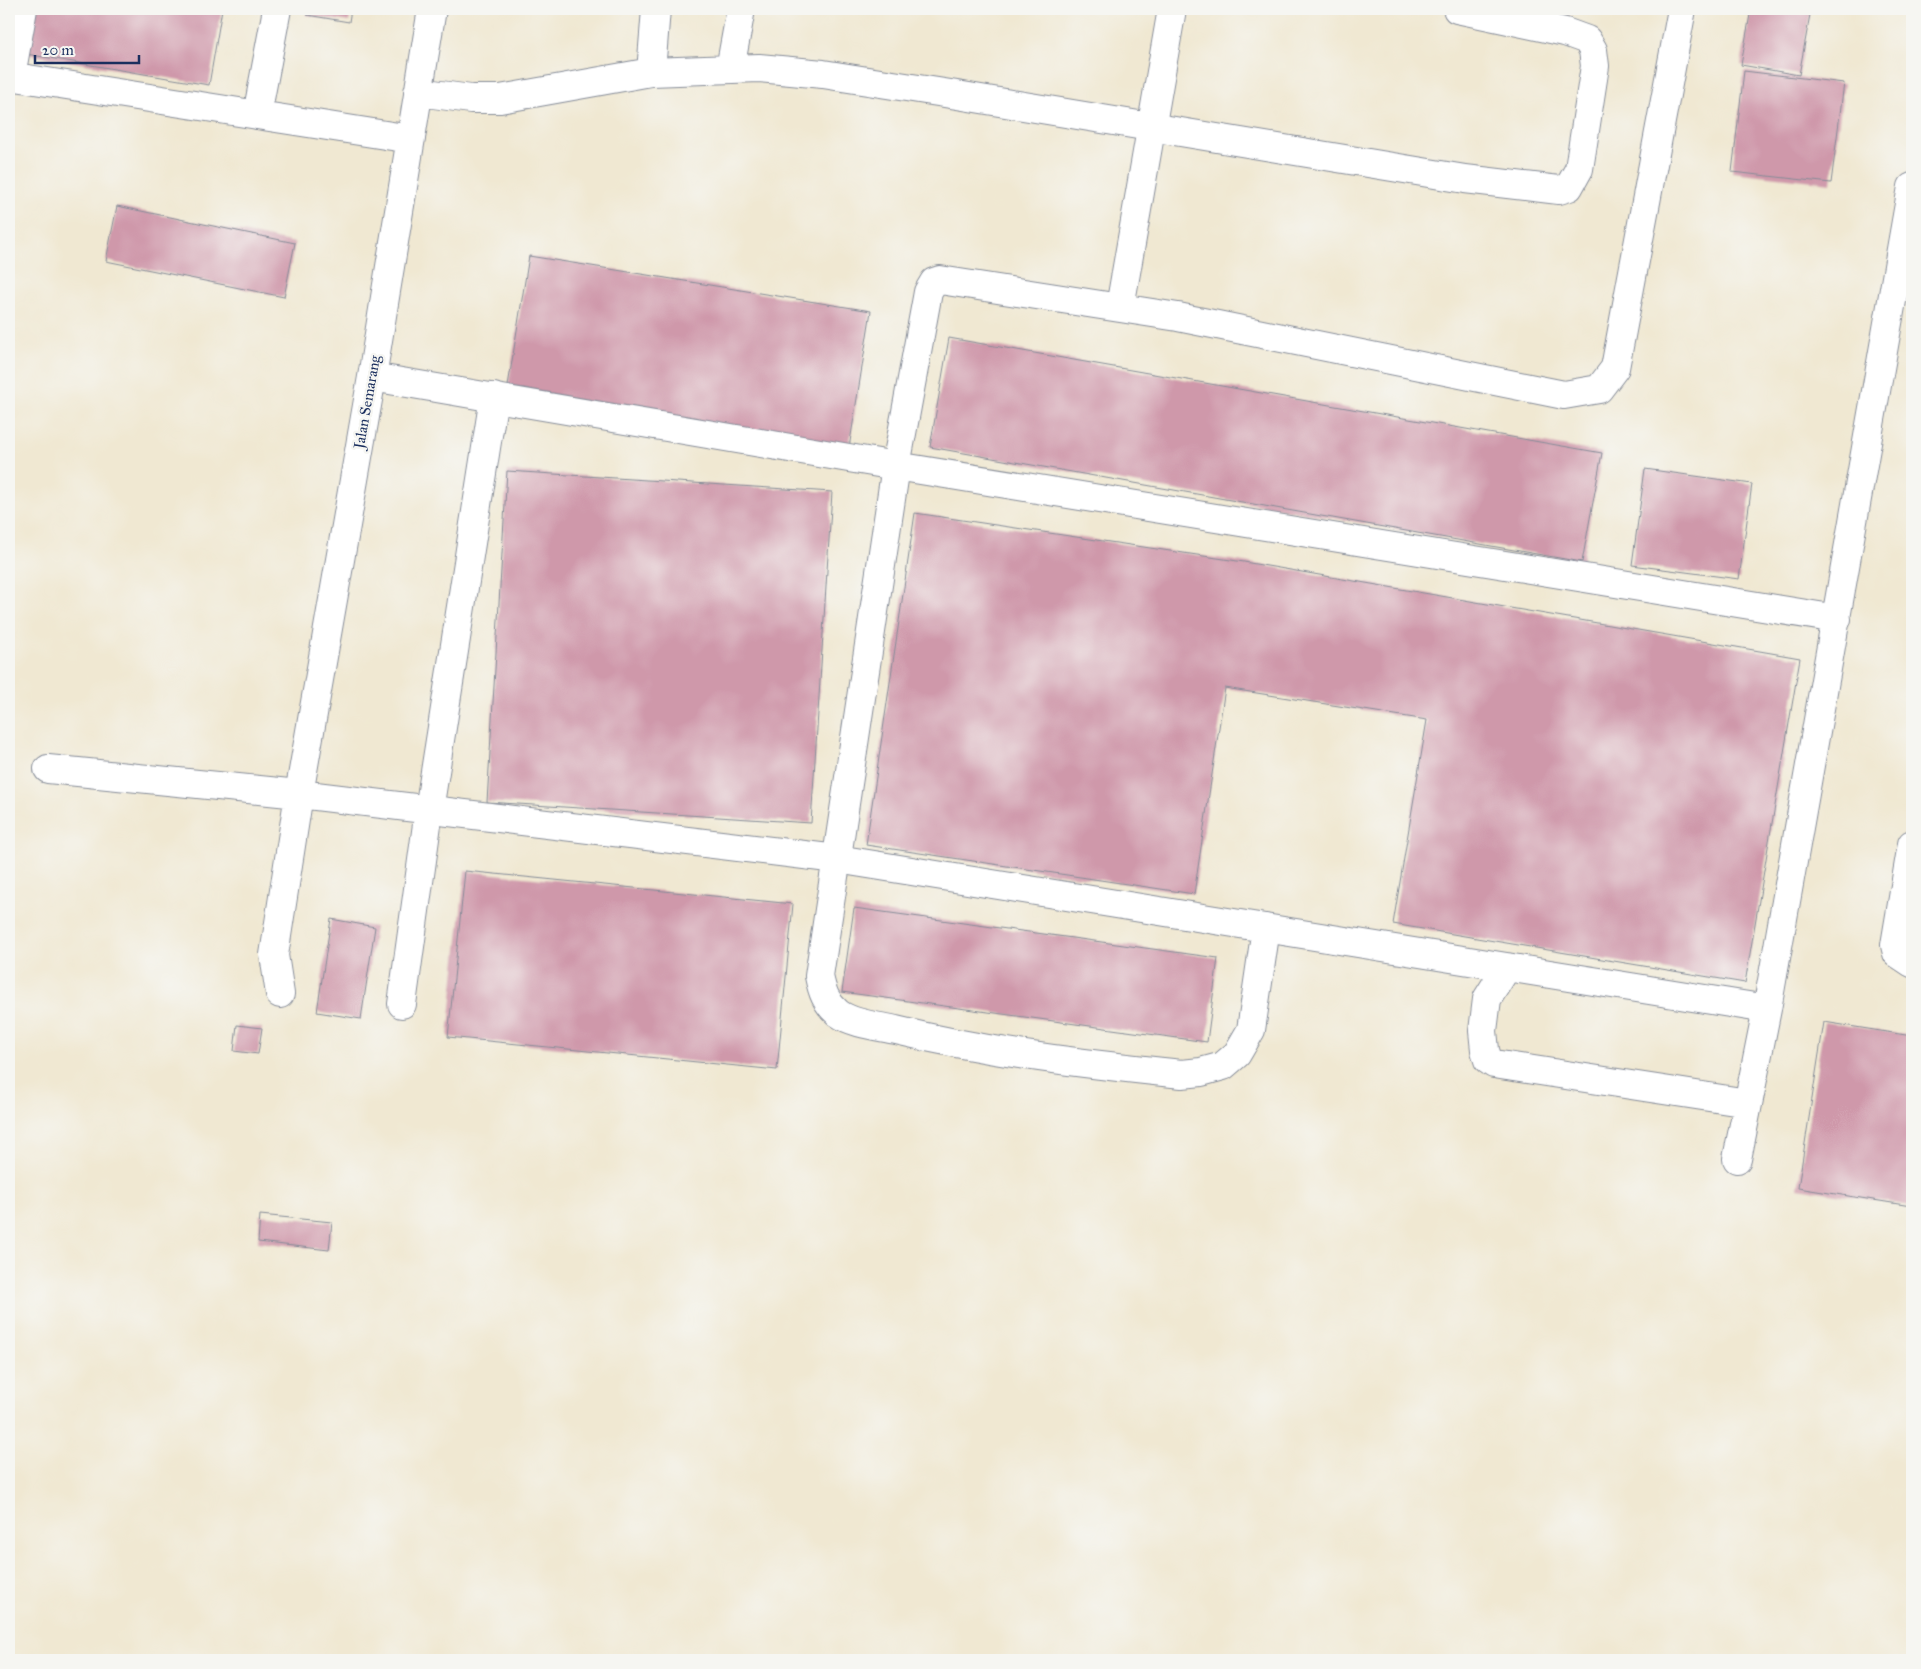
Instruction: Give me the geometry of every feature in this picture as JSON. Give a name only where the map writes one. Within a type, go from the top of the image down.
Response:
[{"type":"lane","points":[[23,9],[10,76],[411,139]]},
{"type":"lane","points":[[257,115],[277,9]]},
{"type":"lane","name":"Jalan Semarang","points":[[280,994],[274,955],[299,794],[372,377],[432,9]]},
{"type":"lane","points":[[651,72],[656,9]]},
{"type":"lane","points":[[730,69],[742,9]]},
{"type":"lane","points":[[1120,307],[1172,9]]},
{"type":"lane","points":[[418,92],[471,99],[500,99],[651,72],[759,68],[823,74],[1465,179],[1559,190],[1569,187],[1576,177],[1582,159],[1595,66],[1593,50],[1587,40],[1565,32],[1457,9]]},
{"type":"lane","points":[[1266,928],[1251,1030],[1237,1054],[1223,1066],[1201,1072],[1182,1074],[1063,1061],[911,1034],[854,1020],[828,1004],[819,976],[896,466],[926,297],[934,282],[940,280],[1120,307],[1564,394],[1599,389],[1615,368],[1682,9]]},
{"type":"lane","points":[[1737,1159],[1767,1009],[1912,187]]},
{"type":"lane","points":[[372,377],[896,466],[1837,619]]},
{"type":"lane","points":[[402,1004],[428,810],[494,397]]},
{"type":"lane","points":[[48,769],[299,794],[837,859],[1767,1009]]},
{"type":"lane","points":[[1912,844],[1895,944],[1897,953],[1912,963]]},
{"type":"lane","points":[[1507,967],[1487,999],[1484,1031],[1485,1050],[1488,1060],[1494,1064],[1748,1104]]},
{"type":"building","points":[[28,9],[222,9],[209,85],[20,53]]},
{"type":"building","points":[[308,9],[351,9],[349,22],[307,15]]},
{"type":"building","points":[[1751,9],[1811,9],[1799,75],[1741,65]]},
{"type":"building","points":[[1744,71],[1844,83],[1831,183],[1732,172]]},
{"type":"building","points":[[117,206],[295,243],[284,297],[106,261]]},
{"type":"building","points":[[529,256],[871,311],[849,448],[507,392]]},
{"type":"building","points":[[949,338],[1602,453],[1582,562],[930,447]]},
{"type":"building","points":[[1645,469],[1752,484],[1739,579],[1632,565]]},
{"type":"building","points":[[507,471],[832,492],[811,823],[487,802]]},
{"type":"building","points":[[915,513],[1244,562],[1800,658],[1745,983],[1393,924],[1427,720],[1225,688],[1194,894],[866,845]]},
{"type":"building","points":[[465,871],[793,904],[777,1070],[448,1037]]},
{"type":"building","points":[[854,908],[1218,958],[1207,1042],[842,992]]},
{"type":"building","points":[[331,919],[375,927],[361,1019],[317,1012]]},
{"type":"building","points":[[1824,1022],[1912,1036],[1911,1206],[1798,1188]]},
{"type":"building","points":[[237,1025],[262,1028],[258,1054],[234,1051]]},
{"type":"building","points":[[260,1215],[332,1222],[329,1250],[258,1242]]}]
